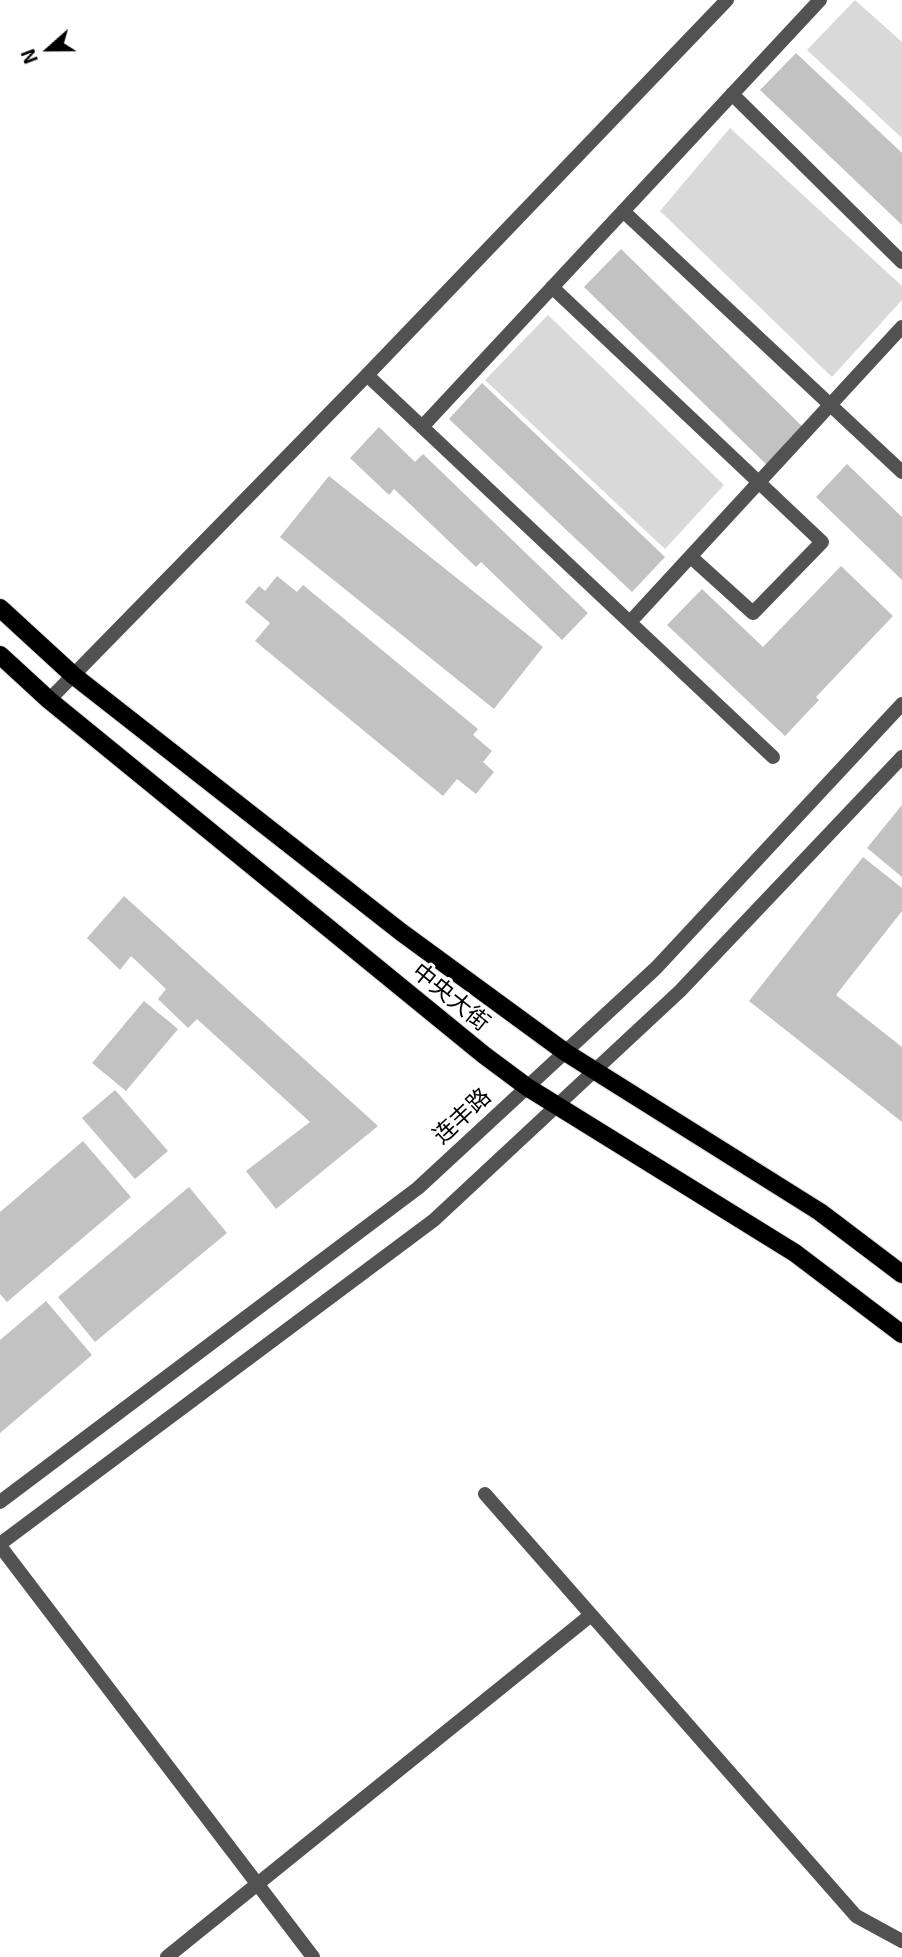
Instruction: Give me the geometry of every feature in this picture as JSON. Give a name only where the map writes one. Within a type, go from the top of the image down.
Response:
[{"type":"main road","name":"中央大街","points":[[0,608],[74,675],[401,932],[565,1052],[820,1212],[902,1274]]},
{"type":"main road","name":"中央大街","points":[[0,655],[49,700],[484,1055],[527,1087],[795,1253],[902,1334]]},
{"type":"street","points":[[49,700],[367,375],[727,0]]},
{"type":"street","points":[[422,426],[820,0]]},
{"type":"street","points":[[732,94],[902,262]]},
{"type":"street","points":[[623,211],[902,472]]},
{"type":"street","points":[[552,287],[822,542],[753,613],[691,557]]},
{"type":"street","points":[[631,622],[902,327]]},
{"type":"street","points":[[367,375],[773,757]]},
{"type":"street","name":"连丰路","points":[[0,1502],[418,1188],[656,968],[902,704]]},
{"type":"street","points":[[313,1957],[0,1545],[434,1220],[680,991],[902,757]]},
{"type":"street","points":[[485,1494],[856,1916],[902,1941]]},
{"type":"street","points":[[167,1957],[592,1615]]},
{"type":"shaded area","points":[[855,0],[902,42],[902,138],[807,50]]},
{"type":"shaded area","points":[[730,128],[902,286],[902,300],[832,377],[660,211]]},
{"type":"shaded area","points":[[548,315],[724,485],[665,549],[485,380]]},
{"type":"building","points":[[796,53],[902,153],[902,225],[760,90]]},
{"type":"building","points":[[621,249],[806,430],[769,467],[584,287]]},
{"type":"building","points":[[482,383],[665,557],[632,592],[449,419]]},
{"type":"building","points":[[379,427],[415,462],[423,454],[588,613],[562,640],[481,562],[476,567],[394,489],[389,495],[350,458]]},
{"type":"building","points":[[847,464],[902,517],[902,580],[816,497]]},
{"type":"building","points":[[329,476],[543,647],[494,709],[280,537]]},
{"type":"building","points":[[841,566],[893,616],[816,697],[819,700],[785,736],[667,625],[702,589],[763,647]]},
{"type":"building","points":[[277,576],[297,592],[303,585],[478,729],[473,735],[492,751],[483,762],[494,772],[476,794],[457,779],[443,796],[255,641],[270,623],[245,602],[259,586],[265,591]]},
{"type":"building","points":[[902,805],[902,877],[867,848]]},
{"type":"building","points":[[863,857],[902,888],[902,911],[836,995],[902,1047],[902,1122],[749,1001]]},
{"type":"building","points":[[124,896],[378,1126],[276,1209],[246,1171],[310,1122],[197,1019],[188,1028],[158,999],[166,989],[131,956],[120,970],[87,938]]},
{"type":"building","points":[[144,1001],[178,1029],[126,1091],[92,1063]]},
{"type":"building","points":[[115,1090],[168,1151],[135,1179],[82,1118]]},
{"type":"building","points":[[83,1141],[131,1197],[7,1302],[0,1294],[0,1212]]},
{"type":"building","points":[[189,1187],[227,1233],[95,1342],[58,1297]]},
{"type":"building","points":[[46,1301],[92,1355],[0,1433],[0,1340]]}]
